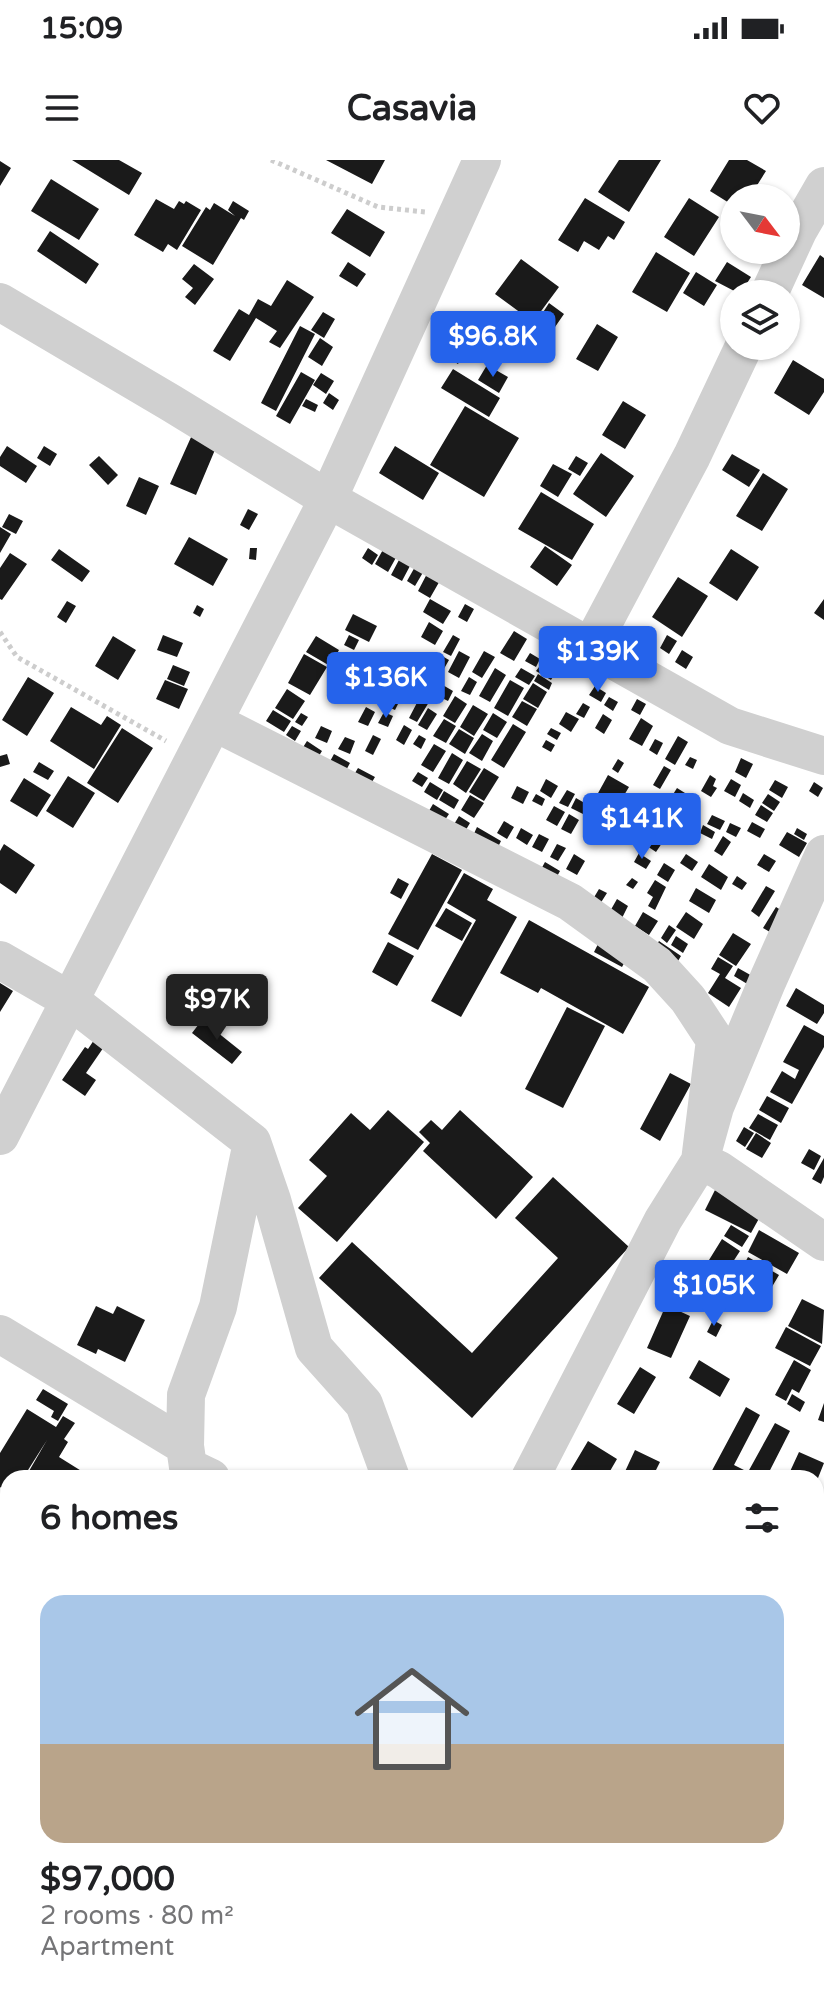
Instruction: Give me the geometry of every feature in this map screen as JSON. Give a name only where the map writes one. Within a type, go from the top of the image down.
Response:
[{"type":"street","points":[[0,1136],[328,499],[482,160]]},
{"type":"street","points":[[775,280],[798,231],[824,186]]},
{"type":"street","points":[[0,302],[328,499],[730,726],[824,756]]},
{"type":"street","points":[[591,646],[692,456],[737,360]]},
{"type":"street","points":[[214,722],[570,902],[657,965],[688,999],[715,1040],[700,1161]]},
{"type":"street","points":[[534,1470],[663,1220],[700,1161],[715,1107],[824,854]]},
{"type":"street","points":[[0,960],[71,1001],[252,1142],[272,1200],[314,1348],[364,1404],[388,1470]]},
{"type":"street","points":[[191,1467],[186,1395],[218,1307],[252,1142]]},
{"type":"street","points":[[700,1161],[719,1170],[824,1242]]},
{"type":"street","points":[[0,1334],[191,1467]]},
{"type":"path","points":[[271,160],[378,207],[457,215]]},
{"type":"path","points":[[0,632],[17,657],[195,758]]},
{"type":"building","points":[[72,160],[119,160],[142,173],[129,195]]},
{"type":"building","points":[[326,160],[385,160],[372,184]]},
{"type":"building","points":[[619,160],[661,160],[629,212],[598,192]]},
{"type":"building","points":[[729,160],[747,160],[766,171],[758,184],[720,184],[720,197],[710,191]]},
{"type":"building","points":[[0,161],[11,168],[0,186]]},
{"type":"building","points":[[51,179],[99,209],[79,240],[31,211]]},
{"type":"building","points":[[585,198],[625,222],[614,240],[608,236],[599,250],[584,241],[578,252],[558,240]]},
{"type":"building","points":[[689,198],[719,217],[694,256],[664,237]]},
{"type":"building","points":[[156,199],[174,209],[179,201],[184,204],[186,201],[201,210],[177,250],[168,244],[163,252],[134,235]]},
{"type":"building","points":[[233,201],[249,211],[244,220],[241,218],[213,265],[182,246],[206,207],[210,210],[214,203],[235,216],[228,210]]},
{"type":"building","points":[[347,209],[385,232],[370,257],[331,233]]},
{"type":"building","points":[[50,231],[99,264],[86,284],[37,251]]},
{"type":"building","points":[[656,252],[690,273],[667,312],[632,292]]},
{"type":"building","points":[[820,255],[824,258],[824,298],[802,285]]},
{"type":"building","points":[[521,259],[559,287],[533,322],[495,294]]},
{"type":"building","points":[[348,262],[366,274],[357,287],[339,276]]},
{"type":"building","points":[[194,264],[214,279],[195,305],[185,297],[193,288],[182,279]]},
{"type":"building","points":[[726,264],[751,277],[749,280],[720,280],[720,284],[715,281]]},
{"type":"building","points":[[696,272],[717,285],[704,306],[683,293]]},
{"type":"building","points":[[287,280],[314,297],[280,348],[269,342],[277,331],[256,318],[230,361],[213,351],[239,309],[249,315],[258,299],[271,306]]},
{"type":"building","points":[[549,303],[564,314],[555,327],[540,317]]},
{"type":"building","points":[[323,312],[335,319],[324,338],[311,330]]},
{"type":"building","points":[[597,324],[618,337],[598,371],[576,359]]},
{"type":"building","points":[[300,326],[315,334],[276,411],[261,403]]},
{"type":"building","points":[[320,338],[333,347],[322,366],[308,357]]},
{"type":"building","points":[[449,339],[466,349],[458,364],[440,353]]},
{"type":"building","points":[[793,360],[824,379],[824,392],[809,415],[774,393]]},
{"type":"building","points":[[487,365],[508,377],[499,393],[478,380]]},
{"type":"building","points":[[453,369],[500,398],[489,417],[441,388]]},
{"type":"building","points":[[301,372],[315,380],[290,424],[276,416]]},
{"type":"building","points":[[321,373],[334,381],[326,394],[313,385]]},
{"type":"building","points":[[329,393],[339,400],[333,410],[323,403]]},
{"type":"building","points":[[306,399],[318,405],[315,412],[302,406]]},
{"type":"building","points":[[623,401],[646,415],[625,449],[602,435]]},
{"type":"building","points":[[465,406],[519,438],[484,497],[430,465]]},
{"type":"building","points":[[192,435],[217,445],[196,495],[170,484]]},
{"type":"building","points":[[7,446],[37,466],[26,483],[0,466],[0,457]]},
{"type":"building","points":[[44,446],[57,454],[50,466],[37,458]]},
{"type":"building","points":[[395,446],[439,473],[423,500],[379,473]]},
{"type":"building","points":[[601,453],[634,476],[606,517],[573,494]]},
{"type":"building","points":[[732,454],[760,470],[749,487],[722,470]]},
{"type":"building","points":[[99,456],[118,475],[108,485],[89,465]]},
{"type":"building","points":[[576,456],[588,463],[580,476],[568,469]]},
{"type":"building","points":[[553,464],[572,474],[558,497],[540,486]]},
{"type":"building","points":[[763,473],[788,489],[762,531],[736,516]]},
{"type":"building","points":[[139,477],[159,486],[146,515],[126,506]]},
{"type":"building","points":[[541,492],[594,524],[572,560],[518,529]]},
{"type":"building","points":[[248,509],[258,514],[249,530],[240,525]]},
{"type":"building","points":[[9,514],[23,521],[16,534],[2,527]]},
{"type":"building","points":[[0,527],[11,534],[0,553]]},
{"type":"building","points":[[189,537],[228,559],[213,586],[174,564]]},
{"type":"building","points":[[385,546],[398,554],[388,572],[375,564]]},
{"type":"building","points":[[545,546],[572,565],[557,586],[530,567]]},
{"type":"building","points":[[250,548],[257,548],[256,560],[249,559]]},
{"type":"building","points":[[368,548],[378,555],[372,565],[362,558]]},
{"type":"building","points":[[59,549],[90,571],[82,582],[51,560]]},
{"type":"building","points":[[731,549],[759,567],[737,601],[709,583]]},
{"type":"building","points":[[10,553],[27,564],[2,600],[0,568]]},
{"type":"building","points":[[400,558],[411,564],[402,581],[391,575]]},
{"type":"building","points":[[416,565],[425,569],[415,586],[407,581]]},
{"type":"building","points":[[429,570],[442,577],[430,598],[418,591]]},
{"type":"building","points":[[678,577],[708,596],[682,637],[652,617]]},
{"type":"building","points":[[430,599],[451,611],[443,624],[423,612]]},
{"type":"building","points":[[824,599],[824,620],[814,613]]},
{"type":"building","points":[[67,601],[76,606],[66,623],[57,617]]},
{"type":"building","points":[[465,604],[474,609],[467,622],[458,617]]},
{"type":"building","points":[[197,605],[204,609],[200,617],[193,613]]},
{"type":"building","points":[[353,614],[377,626],[369,642],[345,630]]},
{"type":"building","points":[[429,622],[443,631],[435,645],[421,637]]},
{"type":"building","points":[[514,631],[527,639],[514,661],[500,653]]},
{"type":"building","points":[[163,635],[183,643],[177,657],[157,650]]},
{"type":"building","points":[[349,635],[359,640],[354,650],[344,645]]},
{"type":"building","points":[[453,635],[460,639],[451,656],[443,652]]},
{"type":"building","points":[[667,635],[677,641],[669,654],[660,648]]},
{"type":"building","points":[[113,636],[136,650],[118,680],[95,666]]},
{"type":"building","points":[[316,636],[339,650],[330,666],[306,652]]},
{"type":"building","points":[[682,650],[693,657],[686,669],[675,662]]},
{"type":"building","points":[[459,651],[470,657],[459,678],[448,672]]},
{"type":"building","points":[[484,651],[495,657],[482,678],[472,672]]},
{"type":"building","points":[[408,652],[421,659],[416,669],[403,662]]},
{"type":"building","points":[[530,653],[540,659],[536,667],[525,661]]},
{"type":"building","points":[[304,654],[327,667],[310,695],[288,683]]},
{"type":"building","points":[[442,656],[449,660],[441,674],[434,670]]},
{"type":"building","points":[[358,657],[366,660],[358,675],[351,671]]},
{"type":"building","points":[[390,661],[397,664],[389,681],[382,677]]},
{"type":"building","points":[[542,663],[556,672],[551,680],[536,671]]},
{"type":"building","points":[[173,665],[190,672],[184,686],[167,679]]},
{"type":"building","points":[[495,668],[506,675],[490,702],[479,696]]},
{"type":"building","points":[[521,668],[535,676],[529,685],[515,677]]},
{"type":"building","points":[[348,674],[359,679],[353,691],[341,685]]},
{"type":"building","points":[[538,674],[552,683],[549,690],[534,681]]},
{"type":"building","points":[[400,676],[409,681],[404,691],[394,686]]},
{"type":"building","points":[[28,677],[54,693],[27,736],[2,720]]},
{"type":"building","points":[[429,677],[437,682],[430,695],[422,691]]},
{"type":"building","points":[[469,677],[477,682],[470,695],[461,691]]},
{"type":"building","points":[[165,680],[188,689],[179,709],[156,699]]},
{"type":"building","points":[[510,680],[524,688],[508,716],[494,708]]},
{"type":"building","points":[[533,683],[547,692],[538,708],[523,699]]},
{"type":"building","points":[[441,684],[453,691],[448,701],[436,695]]},
{"type":"building","points":[[595,686],[606,693],[601,702],[589,695]]},
{"type":"building","points":[[374,687],[384,692],[379,702],[369,697]]},
{"type":"building","points":[[287,689],[305,701],[293,719],[275,708]]},
{"type":"building","points":[[455,696],[467,704],[455,723],[443,716]]},
{"type":"building","points":[[420,697],[429,702],[417,722],[409,718]]},
{"type":"building","points":[[609,697],[618,702],[613,711],[604,705]]},
{"type":"building","points":[[391,698],[399,702],[395,710],[386,706]]},
{"type":"building","points":[[637,699],[646,704],[640,715],[631,710]]},
{"type":"building","points":[[522,701],[537,709],[527,726],[512,717]]},
{"type":"building","points":[[583,703],[590,707],[584,718],[576,714]]},
{"type":"building","points":[[473,705],[488,714],[474,736],[460,727]]},
{"type":"building","points":[[71,707],[101,725],[107,716],[121,725],[94,769],[50,741]]},
{"type":"building","points":[[366,707],[375,712],[368,726],[358,722]]},
{"type":"building","points":[[428,708],[437,714],[427,730],[418,725]]},
{"type":"building","points":[[273,710],[291,721],[284,732],[266,721]]},
{"type":"building","points":[[384,712],[393,716],[388,727],[378,723]]},
{"type":"building","points":[[566,712],[579,719],[571,732],[559,724]]},
{"type":"building","points":[[301,713],[308,717],[302,726],[295,722]]},
{"type":"building","points":[[493,713],[507,722],[497,738],[483,730]]},
{"type":"building","points":[[603,714],[612,720],[604,734],[595,728]]},
{"type":"building","points":[[641,718],[653,726],[642,746],[629,739]]},
{"type":"building","points":[[444,719],[456,726],[446,743],[433,736]]},
{"type":"building","points":[[513,724],[526,732],[504,768],[491,760]]},
{"type":"building","points":[[404,725],[412,730],[404,745],[396,740]]},
{"type":"building","points":[[292,726],[301,731],[295,741],[286,735]]},
{"type":"building","points":[[321,726],[332,731],[327,743],[315,738]]},
{"type":"building","points":[[122,728],[153,748],[118,803],[87,783]]},
{"type":"building","points":[[551,728],[561,733],[557,740],[547,734]]},
{"type":"building","points":[[459,729],[474,738],[465,754],[449,744]]},
{"type":"building","points":[[482,734],[493,741],[482,761],[469,753]]},
{"type":"building","points":[[373,735],[381,739],[373,755],[365,751]]},
{"type":"building","points":[[419,735],[426,739],[421,749],[413,744]]},
{"type":"building","points":[[678,736],[688,742],[675,765],[665,759]]},
{"type":"building","points":[[345,737],[355,741],[350,754],[338,749]]},
{"type":"building","points":[[655,739],[663,743],[657,755],[649,750]]},
{"type":"building","points":[[546,740],[555,745],[551,752],[542,747]]},
{"type":"building","points":[[307,741],[322,751],[315,762],[300,752]]},
{"type":"building","points":[[434,744],[446,751],[433,772],[421,765]]},
{"type":"building","points":[[452,753],[463,760],[449,784],[438,778]]},
{"type":"building","points":[[7,754],[10,764],[0,767],[0,756]]},
{"type":"building","points":[[334,754],[350,763],[343,776],[327,767]]},
{"type":"building","points":[[690,757],[697,760],[693,769],[685,765]]},
{"type":"building","points":[[741,758],[753,764],[746,778],[735,772]]},
{"type":"building","points":[[618,759],[624,763],[618,773],[612,769]]},
{"type":"building","points":[[467,761],[481,769],[466,793],[453,784]]},
{"type":"building","points":[[39,762],[54,771],[48,780],[33,772]]},
{"type":"building","points":[[664,766],[671,770],[660,789],[653,785]]},
{"type":"building","points":[[358,768],[375,777],[369,787],[352,778]]},
{"type":"building","points":[[484,768],[499,777],[484,801],[469,792]]},
{"type":"building","points":[[418,772],[428,778],[422,787],[412,781]]},
{"type":"building","points":[[608,775],[629,787],[617,807],[597,795]]},
{"type":"building","points":[[710,775],[716,779],[713,786],[717,788],[711,797],[701,791]]},
{"type":"building","points":[[68,776],[95,793],[73,828],[46,811]]},
{"type":"building","points":[[24,778],[51,795],[37,817],[10,801]]},
{"type":"building","points":[[546,779],[558,786],[551,798],[540,791]]},
{"type":"building","points":[[731,779],[741,785],[735,797],[724,791]]},
{"type":"building","points":[[775,780],[788,787],[782,798],[769,790]]},
{"type":"building","points":[[430,782],[443,790],[437,800],[424,792]]},
{"type":"building","points":[[814,782],[823,788],[818,797],[809,791]]},
{"type":"building","points":[[517,786],[529,792],[523,804],[511,798]]},
{"type":"building","points":[[677,788],[685,793],[681,801],[672,796]]},
{"type":"building","points":[[567,790],[575,794],[568,807],[559,803]]},
{"type":"building","points":[[444,791],[459,800],[454,809],[439,800]]},
{"type":"building","points":[[743,793],[754,800],[750,808],[739,801]]},
{"type":"building","points":[[536,794],[545,799],[542,806],[532,801]]},
{"type":"building","points":[[768,794],[780,802],[774,811],[762,803]]},
{"type":"building","points":[[470,795],[484,803],[474,818],[461,810]]},
{"type":"building","points":[[576,798],[588,805],[583,814],[571,808]]},
{"type":"building","points":[[594,802],[607,810],[598,824],[586,816]]},
{"type":"building","points":[[433,804],[449,814],[438,830],[423,821]]},
{"type":"building","points":[[761,805],[773,813],[767,822],[755,815]]},
{"type":"building","points":[[554,806],[565,812],[557,826],[546,820]]},
{"type":"building","points":[[569,814],[579,820],[571,834],[561,829]]},
{"type":"building","points":[[669,815],[675,819],[670,827],[664,823]]},
{"type":"building","points":[[712,815],[725,821],[720,830],[707,824]]},
{"type":"building","points":[[459,816],[470,823],[458,843],[447,836]]},
{"type":"building","points":[[638,816],[646,820],[641,829],[633,824]]},
{"type":"building","points":[[688,817],[693,819],[688,829],[683,826]]},
{"type":"building","points":[[504,821],[514,827],[507,839],[497,833]]},
{"type":"building","points":[[752,822],[765,829],[760,838],[747,831]]},
{"type":"building","points":[[730,823],[741,828],[736,837],[726,832]]},
{"type":"building","points":[[703,825],[715,832],[712,839],[700,833]]},
{"type":"building","points":[[632,826],[643,833],[636,843],[625,836]]},
{"type":"building","points":[[477,827],[501,841],[495,853],[471,840]]},
{"type":"building","points":[[521,828],[533,835],[527,845],[516,838]]},
{"type":"building","points":[[797,828],[807,834],[804,840],[794,834]]},
{"type":"building","points":[[787,832],[807,843],[799,857],[779,845]]},
{"type":"building","points":[[539,834],[549,839],[542,852],[532,847]]},
{"type":"building","points":[[650,835],[662,843],[656,852],[644,844]]},
{"type":"building","points":[[723,836],[731,842],[722,856],[714,851]]},
{"type":"building","points":[[4,844],[35,865],[16,894],[0,883],[0,851]]},
{"type":"building","points":[[557,844],[566,848],[558,861],[550,857]]},
{"type":"building","points":[[639,853],[651,861],[646,869],[634,862]]},
{"type":"building","points":[[432,854],[462,870],[418,950],[388,934]]},
{"type":"building","points":[[574,854],[585,861],[577,875],[566,869]]},
{"type":"building","points":[[686,854],[698,862],[692,871],[680,863]]},
{"type":"building","points":[[764,854],[776,861],[769,872],[757,865]]},
{"type":"building","points":[[545,862],[560,871],[554,882],[539,873]]},
{"type":"building","points":[[664,863],[675,870],[668,882],[657,875]]},
{"type":"building","points":[[709,864],[728,877],[721,890],[701,877]]},
{"type":"building","points":[[464,873],[493,889],[487,900],[517,917],[461,1017],[431,1001],[476,920],[447,903]]},
{"type":"building","points":[[737,876],[747,883],[742,890],[732,884]]},
{"type":"building","points":[[398,878],[409,884],[401,899],[390,893]]},
{"type":"building","points":[[632,878],[638,882],[633,889],[626,885]]},
{"type":"building","points":[[655,880],[666,887],[655,910],[648,906],[653,897],[647,893]]},
{"type":"building","points":[[766,886],[775,891],[759,917],[751,911]]},
{"type":"building","points":[[696,888],[716,900],[709,913],[689,901]]},
{"type":"building","points":[[599,889],[607,893],[600,904],[593,899]]},
{"type":"building","points":[[617,899],[628,906],[621,920],[609,913]]},
{"type":"building","points":[[776,907],[795,919],[782,939],[763,928]]},
{"type":"building","points":[[446,908],[472,923],[462,941],[435,926]]},
{"type":"building","points":[[643,912],[658,921],[649,935],[635,926]]},
{"type":"building","points":[[686,912],[703,924],[694,939],[676,927]]},
{"type":"building","points":[[529,920],[649,987],[623,1034],[541,988],[538,993],[500,973]]},
{"type":"building","points":[[669,925],[676,930],[667,943],[661,938]]},
{"type":"building","points":[[733,933],[751,944],[736,966],[719,955]]},
{"type":"building","points":[[676,936],[688,944],[683,953],[671,945]]},
{"type":"building","points":[[600,940],[628,956],[622,967],[594,952]]},
{"type":"building","points":[[659,941],[681,956],[675,966],[652,952]]},
{"type":"building","points":[[388,942],[414,956],[397,986],[372,972]]},
{"type":"building","points":[[718,957],[733,966],[725,978],[741,988],[729,1007],[708,993],[720,974],[711,969]]},
{"type":"building","points":[[738,968],[754,977],[749,985],[734,976]]},
{"type":"building","points":[[0,983],[13,991],[0,1012]]},
{"type":"building","points":[[796,988],[824,1005],[824,1013],[817,1024],[786,1006]]},
{"type":"building","points":[[567,1007],[605,1026],[563,1108],[525,1089]]},
{"type":"building","points":[[202,1020],[242,1052],[232,1064],[192,1033]]},
{"type":"building","points":[[804,1025],[824,1036],[824,1047],[792,1104],[770,1092],[782,1071],[795,1079],[799,1070],[783,1062]]},
{"type":"building","points":[[94,1040],[108,1041],[86,1073],[96,1080],[85,1096],[62,1080],[85,1047],[88,1049]]},
{"type":"building","points":[[670,1073],[691,1084],[660,1141],[640,1129]]},
{"type":"building","points":[[767,1096],[789,1108],[781,1123],[759,1110]]},
{"type":"building","points":[[388,1110],[424,1142],[337,1242],[298,1208],[327,1176],[309,1160],[351,1113],[370,1130]]},
{"type":"building","points":[[460,1110],[533,1177],[496,1219],[423,1151],[430,1143],[419,1132],[431,1120],[442,1130]]},
{"type":"building","points":[[758,1114],[778,1125],[770,1140],[749,1128]]},
{"type":"building","points":[[744,1127],[754,1133],[745,1147],[736,1141]]},
{"type":"building","points":[[756,1133],[771,1143],[762,1158],[746,1149]]},
{"type":"building","points":[[809,1149],[821,1156],[814,1170],[801,1163]]},
{"type":"building","points":[[824,1158],[824,1177],[821,1184],[812,1179]]},
{"type":"building","points":[[553,1177],[629,1247],[472,1418],[319,1278],[352,1242],[472,1353],[558,1258],[515,1218]]},
{"type":"building","points":[[715,1190],[762,1213],[751,1233],[705,1210]]},
{"type":"building","points":[[731,1225],[749,1236],[742,1247],[724,1236]]},
{"type":"building","points":[[759,1230],[799,1253],[787,1274],[748,1252]]},
{"type":"building","points":[[722,1239],[740,1251],[727,1271],[709,1260]]},
{"type":"building","points":[[748,1257],[779,1275],[763,1302],[733,1285]]},
{"type":"building","points":[[680,1282],[690,1288],[680,1304],[670,1298]]},
{"type":"building","points":[[695,1289],[709,1298],[700,1312],[686,1303]]},
{"type":"building","points":[[802,1299],[824,1310],[822,1344],[788,1326]]},
{"type":"building","points":[[666,1305],[690,1316],[671,1358],[647,1348]]},
{"type":"building","points":[[96,1306],[113,1314],[117,1306],[145,1320],[125,1362],[98,1349],[96,1354],[77,1345]]},
{"type":"building","points":[[713,1320],[722,1325],[716,1337],[707,1332]]},
{"type":"building","points":[[786,1327],[821,1346],[810,1366],[775,1348]]},
{"type":"building","points":[[699,1360],[730,1379],[720,1397],[689,1378]]},
{"type":"building","points":[[794,1360],[811,1370],[799,1393],[792,1389],[786,1401],[775,1395]]},
{"type":"building","points":[[640,1367],[656,1377],[634,1414],[617,1404]]},
{"type":"building","points":[[43,1389],[68,1404],[58,1421],[51,1417],[54,1411],[36,1400]]},
{"type":"building","points":[[792,1394],[805,1402],[800,1412],[787,1404]]},
{"type":"building","points":[[824,1403],[824,1422],[818,1420]]},
{"type":"building","points":[[746,1407],[760,1415],[734,1465],[744,1470],[712,1470]]},
{"type":"building","points":[[27,1409],[56,1427],[63,1416],[75,1423],[64,1439],[68,1442],[59,1457],[80,1470],[30,1470],[47,1440],[28,1470],[0,1470],[0,1453]]},
{"type":"building","points":[[775,1423],[790,1431],[770,1470],[749,1470]]},
{"type":"building","points":[[588,1441],[617,1459],[611,1470],[571,1470]]},
{"type":"building","points":[[635,1450],[660,1462],[656,1470],[626,1470]]},
{"type":"building","points":[[799,1452],[824,1463],[821,1470],[791,1470]]}]
